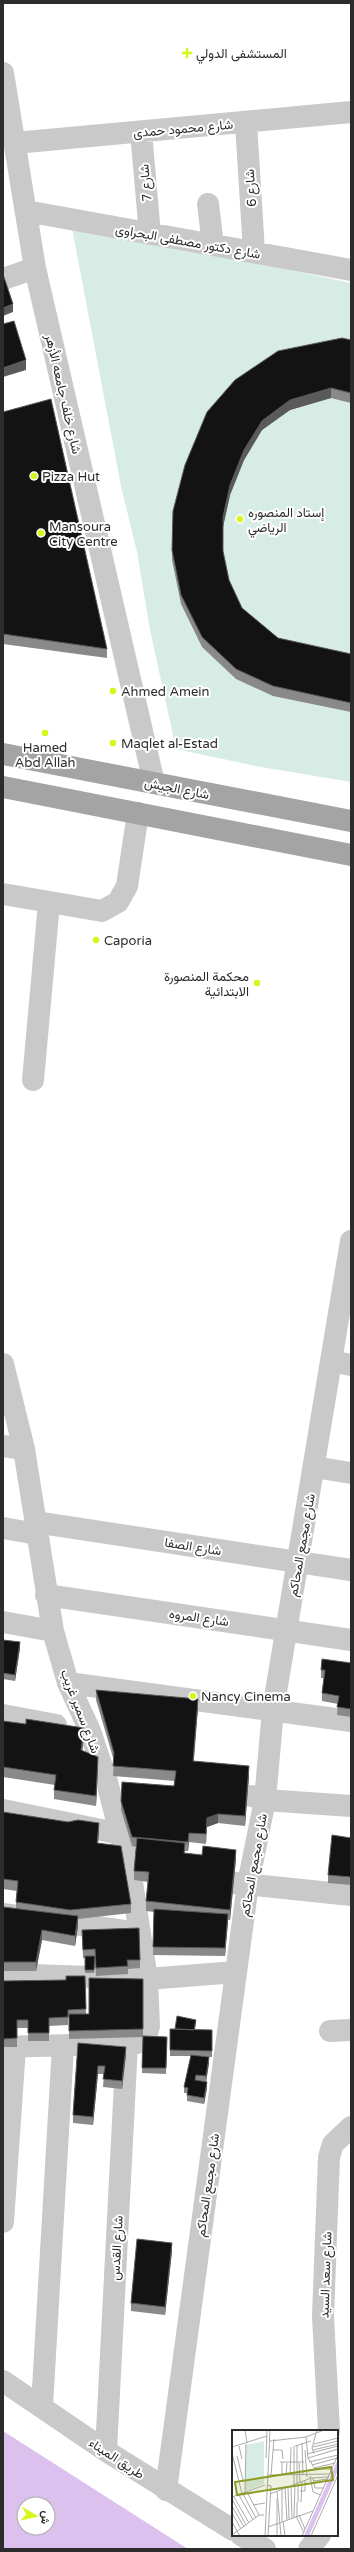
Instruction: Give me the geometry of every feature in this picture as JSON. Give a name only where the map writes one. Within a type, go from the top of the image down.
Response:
[{"type":"main road","name":"شارع الجيش","points":[[3,754],[351,821]]},
{"type":"main road","points":[[3,787],[351,855]]},
{"type":"street","name":"شارع خلف جامعه الأزهر","points":[[3,73],[15,143],[11,169],[26,211],[35,268],[154,783]]},
{"type":"street","name":"شارع محمود حمدى","points":[[15,143],[246,123],[351,112]]},
{"type":"street","name":"شارع 6","points":[[246,123],[254,252]]},
{"type":"street","name":"شارع 7","points":[[141,132],[150,234]]},
{"type":"street","points":[[208,204],[213,245]]},
{"type":"street","name":"شارع دكتور مصطفى البحراوى","points":[[26,211],[351,270]]},
{"type":"street","points":[[3,279],[35,268]]},
{"type":"street","points":[[3,894],[102,911],[118,902],[127,886],[138,813]]},
{"type":"street","points":[[33,1080],[49,903]]},
{"type":"street","name":"شارع مجمع المحاكم","points":[[166,2490],[259,1798],[314,1467],[341,1363],[351,1243]]},
{"type":"street","name":"شارع سمير غريب","points":[[3,1367],[13,1447],[36,1528],[53,1631],[68,1683],[90,1731],[121,1834],[131,1876],[147,1979],[148,2032],[146,2037],[137,2043],[9,2047]]},
{"type":"street","points":[[314,1467],[351,1473]]},
{"type":"street","name":"شارع الصفا","points":[[3,1528],[36,1528],[351,1570]]},
{"type":"street","name":"شارع المروه","points":[[46,1595],[351,1640]]},
{"type":"street","points":[[3,1622],[53,1631]]},
{"type":"street","points":[[68,1683],[351,1721]]},
{"type":"street","points":[[3,1714],[90,1731]]},
{"type":"street","points":[[259,1798],[351,1806]]},
{"type":"street","points":[[3,1810],[121,1834]]},
{"type":"street","points":[[131,1876],[154,1878]]},
{"type":"street","points":[[217,1882],[351,1895]]},
{"type":"street","points":[[3,1914],[139,1933]]},
{"type":"street","points":[[3,1974],[147,1979],[236,1972]]},
{"type":"street","name":"شارع القدس","points":[[106,2451],[127,2044]]},
{"type":"street","points":[[42,2406],[63,2046]]},
{"type":"street","points":[[3,2222],[9,2047]]},
{"type":"street","name":"شارع سعد السيد","points":[[329,2430],[323,2316],[329,2156],[333,2144],[351,2127]]},
{"type":"street","name":"طريق الميناء","points":[[3,2381],[166,2490],[232,2529]]},
{"type":"street","points":[[243,2536],[265,2549]]},
{"type":"street","points":[[309,2549],[319,2536]]},
{"type":"green space","name":"إستاد المنصوره الرياضي","points":[[71,223],[351,283],[351,782],[261,767],[176,749],[150,630],[137,552],[121,486]]},
{"type":"shaded area","points":[[3,2431],[188,2549],[3,2549]]},
{"type":"building","points":[[4,277],[13,304],[3,308],[3,278]]},
{"type":"building","points":[[14,321],[26,360],[3,368],[3,324]]},
{"type":"building","points":[[342,338],[351,340],[351,393],[331,388],[290,400],[262,421],[244,450],[230,485],[223,517],[223,551],[229,580],[242,608],[278,638],[351,654],[351,703],[273,686],[236,669],[202,637],[181,595],[172,550],[173,511],[185,465],[207,412],[235,380],[278,351]]},
{"type":"building","name":"Mansoura City Centre","points":[[51,399],[107,649],[3,634],[3,412]]},
{"type":"building","points":[[3,1640],[20,1642],[15,1675],[3,1673]]},
{"type":"building","points":[[322,1659],[351,1663],[351,1709],[337,1707],[339,1696],[322,1693],[325,1670],[321,1670]]},
{"type":"building","points":[[96,1690],[198,1699],[193,1761],[249,1766],[245,1816],[218,1814],[207,1818],[206,1834],[189,1833],[188,1842],[132,1837],[121,1801],[122,1782],[174,1786],[176,1771],[113,1766],[114,1753]]},
{"type":"building","points":[[26,1719],[84,1728],[81,1750],[98,1757],[96,1796],[54,1790],[56,1775],[3,1767],[3,1721],[26,1724]]},
{"type":"building","points":[[3,1812],[68,1822],[78,1820],[99,1823],[97,1843],[121,1846],[131,1904],[70,1910],[16,1902],[18,1881],[3,1879]]},
{"type":"building","points":[[332,1835],[351,1838],[351,1877],[328,1875]]},
{"type":"building","points":[[137,1838],[185,1843],[184,1853],[202,1855],[203,1846],[236,1850],[230,1910],[146,1901],[149,1872],[134,1871]]},
{"type":"building","points":[[3,1907],[78,1916],[75,1936],[42,1930],[36,1962],[3,1962]]},
{"type":"building","points":[[154,1909],[228,1914],[225,1948],[153,1947]]},
{"type":"building","points":[[139,1928],[140,1960],[127,1960],[128,1966],[96,1968],[95,1949],[83,1950],[82,1930]]},
{"type":"building","points":[[85,1956],[95,1956],[94,1970],[85,1970]]},
{"type":"building","points":[[66,1976],[85,1976],[86,2009],[68,2010],[68,2017],[49,2018],[49,2033],[28,2033],[28,2020],[17,2020],[17,2038],[3,2039],[3,1981],[66,1980]]},
{"type":"building","points":[[89,1978],[143,1979],[143,2029],[69,2031],[69,2014],[89,2014]]},
{"type":"building","points":[[177,2016],[196,2020],[194,2030],[175,2029]]},
{"type":"building","points":[[170,2029],[212,2030],[212,2051],[170,2050]]},
{"type":"building","points":[[143,2036],[167,2037],[166,2068],[142,2068]]},
{"type":"building","points":[[78,2043],[126,2047],[122,2081],[103,2079],[105,2066],[98,2066],[93,2117],[73,2115]]},
{"type":"building","points":[[191,2055],[209,2057],[206,2076],[196,2075],[195,2080],[207,2082],[204,2098],[187,2095],[188,2088],[184,2087]]},
{"type":"building","points":[[137,2239],[172,2243],[165,2307],[131,2303]]},
{"type":"place","name":"المستشفى الدولي","points":[[187,53]]},
{"type":"place","name":"Pizza Hut","points":[[34,476]]},
{"type":"place","name":"إستاد المنصوره الرياضي","points":[[240,519]]},
{"type":"place","name":"Mansoura City Centre","points":[[41,533]]},
{"type":"place","name":"Ahmed Amein","points":[[113,691]]},
{"type":"place","name":"Hamed Abd Allah","points":[[45,733]]},
{"type":"place","name":"Maqlet al-Estad","points":[[113,743]]},
{"type":"place","name":"Caporia","points":[[96,940]]},
{"type":"place","name":"محكمة المنصورة الابتدائية","points":[[257,983]]},
{"type":"place","name":"Nancy Cinema","points":[[193,1696]]}]
